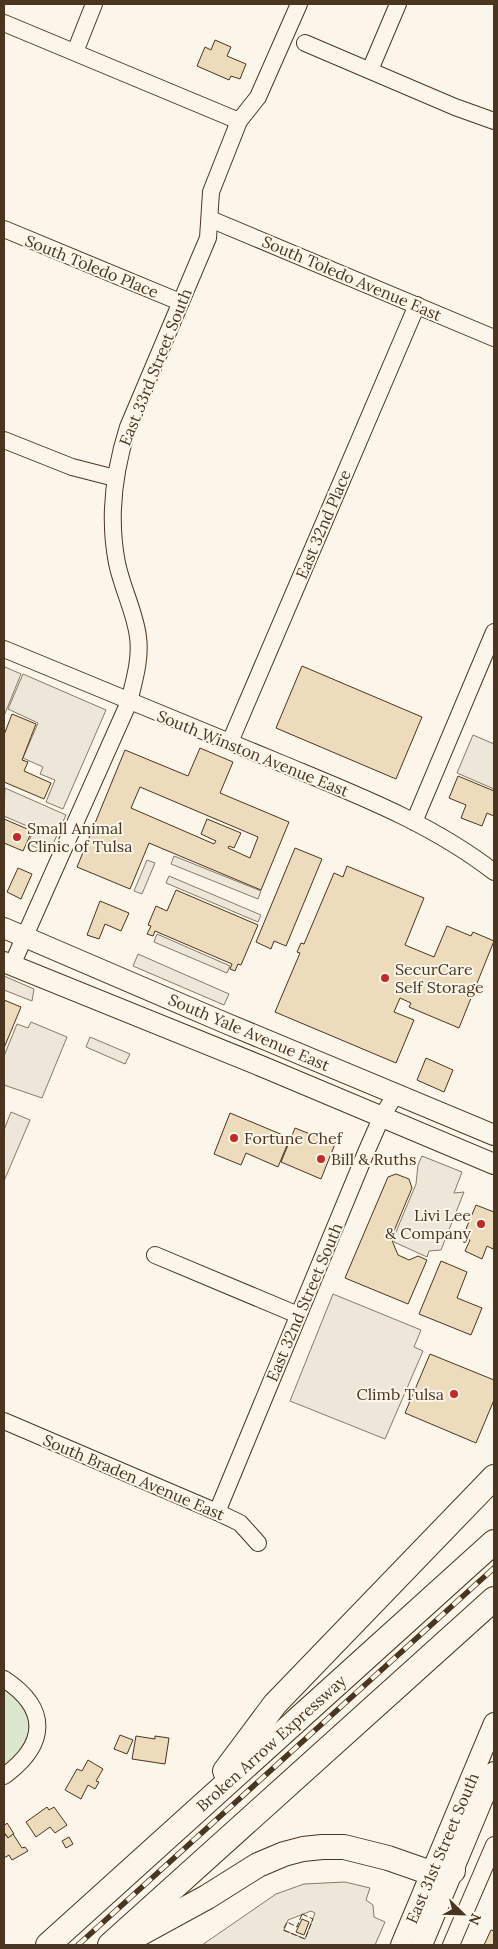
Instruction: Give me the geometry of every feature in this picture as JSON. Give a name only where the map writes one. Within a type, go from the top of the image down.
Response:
[{"type":"highway","points":[[193,1814],[275,1704],[494,1477]]},
{"type":"highway","name":"Broken Arrow Expressway","points":[[48,1945],[494,1542]]},
{"type":"highway","points":[[110,1945],[494,1599]]},
{"type":"highway","points":[[120,1945],[207,1897],[258,1865],[284,1854],[303,1849],[322,1847],[354,1849],[442,1872]]},
{"type":"main road","name":"South Yale Avenue East","points":[[4,928],[494,1135]]},
{"type":"main road","name":"South Yale Avenue East","points":[[8,964],[382,1116],[494,1164]]},
{"type":"main road","name":"East 31st Street South","points":[[422,1945],[442,1872],[494,1723]]},
{"type":"main road","name":"East 31st Street South","points":[[401,1945],[442,1872],[494,1772]]},
{"type":"street","points":[[75,52],[94,4]]},
{"type":"street","name":"East 33rd Street South","points":[[8,964],[24,936],[129,702],[137,671],[138,636],[117,564],[113,533],[115,478],[128,427],[208,238],[211,192],[239,121],[258,97],[299,4]]},
{"type":"street","points":[[370,70],[398,4]]},
{"type":"street","points":[[4,23],[239,121]]},
{"type":"street","points":[[305,43],[455,107],[494,121]]},
{"type":"street","name":"South Toledo Avenue East","points":[[210,219],[494,338]]},
{"type":"street","name":"South Toledo Place","points":[[4,230],[180,302]]},
{"type":"street","name":"East 32nd Place","points":[[230,742],[417,305]]},
{"type":"street","points":[[4,440],[72,467],[115,478]]},
{"type":"street","points":[[414,822],[494,632]]},
{"type":"street","name":"South Winston Avenue East","points":[[4,649],[350,792],[414,822],[455,844],[494,872]]},
{"type":"street","name":"East 32nd Street South","points":[[216,1512],[382,1116],[396,1094]]},
{"type":"street","points":[[155,1255],[298,1315]]},
{"type":"street","name":"South Braden Avenue East","points":[[4,1421],[240,1523],[258,1543]]},
{"type":"street","points":[[4,1679],[24,1694],[33,1706],[37,1719],[35,1742],[30,1751],[15,1768],[4,1776]]},
{"type":"street","points":[[451,1945],[494,1844]]},
{"type":"green space","points":[[4,1687],[21,1703],[27,1712],[29,1729],[23,1746],[4,1767]]},
{"type":"shaded area","points":[[5,667],[21,674],[4,716],[4,670]]},
{"type":"shaded area","points":[[23,674],[106,710],[63,809],[46,802],[55,780],[40,774],[43,767],[23,758],[38,723],[8,709]]},
{"type":"shaded area","points":[[473,735],[494,744],[494,789],[457,773]]},
{"type":"shaded area","points":[[5,788],[66,815],[49,853],[28,844],[34,829],[4,816]]},
{"type":"shaded area","points":[[174,856],[261,891],[258,899],[171,864]]},
{"type":"shaded area","points":[[147,860],[155,863],[142,894],[134,891]]},
{"type":"shaded area","points":[[169,876],[261,915],[258,922],[166,883]]},
{"type":"shaded area","points":[[157,934],[230,966],[227,973],[154,942]]},
{"type":"shaded area","points":[[138,954],[229,994],[224,1005],[133,966]]},
{"type":"shaded area","points":[[4,976],[34,989],[32,1001],[4,990]]},
{"type":"shaded area","points":[[31,1022],[67,1037],[42,1098],[4,1085],[4,1056],[17,1024],[28,1028]]},
{"type":"shaded area","points":[[90,1037],[130,1054],[125,1064],[86,1047]]},
{"type":"shaded area","points":[[11,1112],[30,1120],[4,1181],[4,1130]]},
{"type":"shaded area","points":[[422,1156],[462,1172],[454,1193],[464,1192],[441,1250],[429,1251],[427,1257],[394,1242],[393,1239],[416,1184],[418,1165]]},
{"type":"shaded area","points":[[333,1294],[421,1330],[414,1347],[423,1351],[385,1439],[290,1401]]},
{"type":"shaded area","points":[[345,1882],[370,1888],[366,1900],[373,1905],[374,1917],[385,1922],[375,1945],[202,1945],[276,1894],[304,1884]],"holes":[[[311,1911],[315,1913],[305,1939],[284,1930],[288,1920]]]},
{"type":"building","points":[[215,40],[231,47],[227,56],[246,64],[240,79],[231,76],[229,80],[197,66],[205,47],[211,50]]},
{"type":"building","points":[[302,666],[422,717],[396,779],[276,728]]},
{"type":"building","points":[[12,714],[36,724],[22,760],[28,762],[24,771],[51,783],[44,799],[4,782],[4,735]]},
{"type":"building","points":[[200,748],[233,762],[220,793],[289,822],[261,890],[149,843],[130,889],[77,867],[125,750],[188,776]],"holes":[[[140,787],[258,837],[250,858],[228,848],[229,846],[234,848],[241,833],[207,819],[201,834],[216,841],[214,844],[131,808]]]},
{"type":"building","points":[[458,776],[494,791],[494,816],[487,813],[482,826],[461,818],[466,805],[449,798]]},
{"type":"building","name":"Small Animal Clinic of Tulsa","points":[[4,819],[32,831],[23,851],[4,843]]},
{"type":"building","points":[[295,848],[322,859],[286,946],[274,941],[271,949],[256,942]]},
{"type":"building","name":"SecurCare Self Storage","points":[[347,866],[424,898],[405,945],[434,957],[447,926],[471,936],[473,932],[494,941],[459,1028],[409,1007],[411,1003],[400,998],[394,1012],[414,1020],[396,1063],[275,1012],[300,953],[297,952],[301,943],[304,944],[334,873],[343,877]]},
{"type":"building","points":[[18,868],[32,874],[21,899],[7,892]]},
{"type":"building","points":[[176,890],[258,925],[241,965],[238,964],[235,971],[230,969],[232,964],[155,931],[153,936],[147,934],[151,926],[148,925],[156,906],[167,911]]},
{"type":"building","points":[[100,901],[129,913],[121,931],[105,924],[99,939],[87,935]]},
{"type":"building","points":[[4,1000],[21,1007],[4,1048]]},
{"type":"building","points":[[426,1058],[453,1070],[444,1092],[417,1080]]},
{"type":"building","points":[[230,1113],[290,1138],[278,1167],[246,1153],[241,1165],[214,1154]]},
{"type":"building","points":[[295,1128],[335,1144],[321,1179],[281,1162]]},
{"type":"building","points":[[396,1174],[409,1179],[412,1188],[391,1238],[398,1255],[409,1260],[418,1256],[427,1260],[408,1304],[345,1278],[388,1177]]},
{"type":"building","name":"Livi Lee & Company","points":[[476,1205],[494,1212],[493,1249],[487,1246],[482,1259],[465,1251],[470,1240],[463,1236]]},
{"type":"building","points":[[441,1261],[467,1272],[457,1298],[482,1308],[471,1335],[419,1314]]},
{"type":"building","name":"Climb Tulsa","points":[[430,1354],[494,1380],[494,1400],[476,1443],[405,1413]]},
{"type":"building","points":[[120,1735],[133,1740],[127,1754],[114,1749]]},
{"type":"building","points":[[136,1736],[155,1739],[155,1736],[169,1738],[165,1764],[132,1759]]},
{"type":"building","points":[[88,1760],[103,1769],[96,1781],[99,1782],[95,1789],[88,1785],[81,1799],[65,1790],[77,1769],[82,1771]]},
{"type":"building","points":[[47,1807],[49,1810],[54,1807],[67,1825],[55,1833],[50,1827],[36,1837],[26,1822]]},
{"type":"building","points":[[7,1823],[14,1834],[8,1838],[4,1832],[4,1826]]},
{"type":"building","points":[[13,1834],[22,1848],[25,1847],[28,1851],[12,1860],[9,1855],[4,1858],[4,1836],[6,1835],[8,1838]]},
{"type":"building","points":[[69,1837],[73,1844],[66,1848],[62,1841]]},
{"type":"building","points":[[302,1919],[309,1922],[304,1935],[296,1932]]},
{"type":"building","points":[[491,1930],[494,1931],[494,1945],[484,1945]]},
{"type":"railway","points":[[78,1945],[494,1568]]},
{"type":"fence","points":[[302,1914],[313,1919],[305,1939],[283,1930],[287,1922],[297,1927],[302,1914]]},
{"type":"place","name":"Small Animal Clinic of Tulsa","points":[[17,837]]},
{"type":"place","name":"SecurCare Self Storage","points":[[385,978]]},
{"type":"place","name":"Fortune Chef","points":[[234,1138]]},
{"type":"place","name":"Bill & Ruths","points":[[321,1159]]},
{"type":"place","name":"Livi Lee & Company","points":[[481,1224]]},
{"type":"place","name":"Climb Tulsa","points":[[454,1394]]}]
